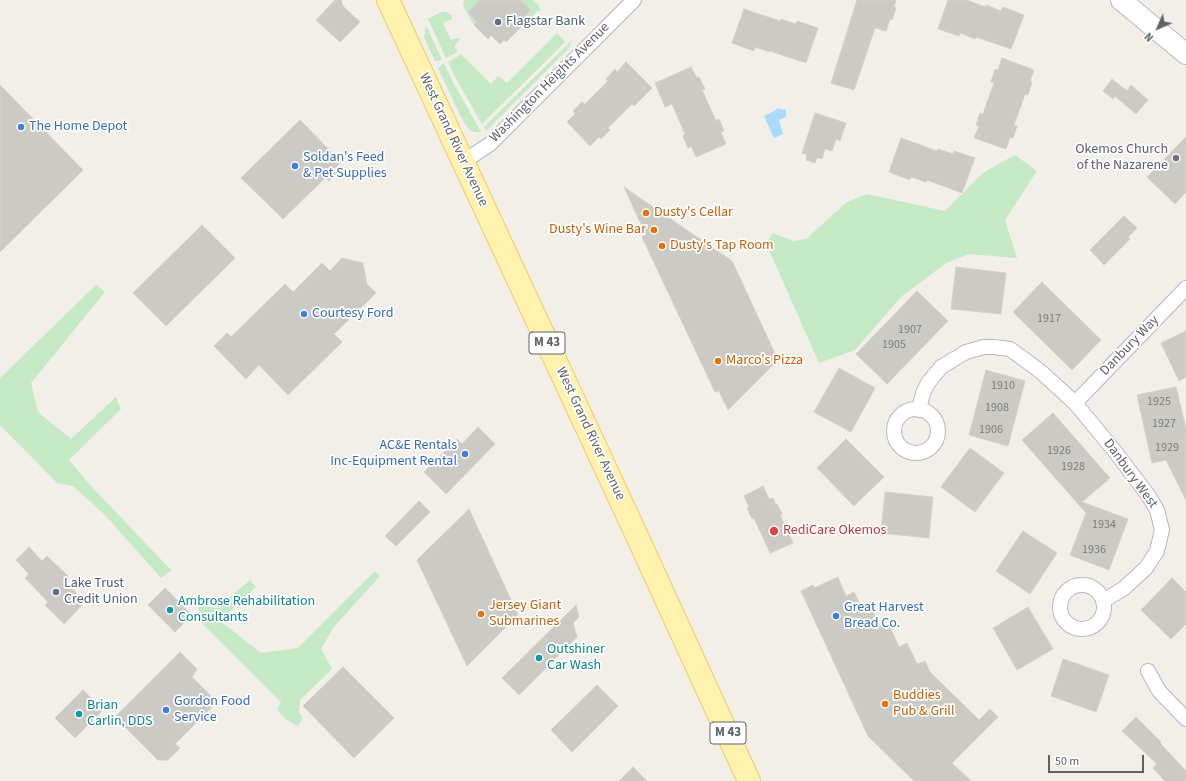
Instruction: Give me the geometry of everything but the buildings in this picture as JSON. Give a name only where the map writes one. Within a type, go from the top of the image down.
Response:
[{"type":"main road","name":"West Grand River Avenue","points":[[388,0],[750,781]]},
{"type":"street","name":"Washington Heights Avenue","points":[[463,162],[490,144],[634,0]]},
{"type":"street","points":[[1121,0],[1186,54]]},
{"type":"street","name":"Danbury Way","points":[[1075,403],[1186,288]]},
{"type":"street","name":"Danbury West","points":[[919,410],[923,393],[928,383],[941,367],[966,352],[979,348],[994,347],[1010,349],[1026,359],[1075,403],[1148,495],[1157,510],[1162,530],[1157,551],[1146,568],[1123,589],[1103,601]]},
{"type":"street","points":[[1148,671],[1159,691],[1186,719]]},
{"type":"green space","points":[[464,0],[480,0],[468,12],[477,22],[474,25],[463,6]]},
{"type":"green space","points":[[520,0],[533,0],[539,6],[541,12],[538,10],[529,19],[525,16],[531,10]]},
{"type":"green space","points":[[441,12],[446,12],[452,16],[452,19],[443,23],[451,40],[461,38],[454,47],[458,51],[446,58],[428,19]]},
{"type":"green space","points":[[426,25],[442,60],[435,61],[424,37]]},
{"type":"green space","points":[[557,33],[565,42],[482,124],[448,62],[461,54],[491,84],[498,76],[507,83]]},
{"type":"green space","points":[[572,40],[570,47],[486,131],[484,127]]},
{"type":"green space","points":[[444,63],[481,132],[474,132],[470,130],[464,123],[438,68]]},
{"type":"green space","points":[[1015,155],[1037,171],[1005,220],[1017,258],[969,254],[946,263],[902,296],[855,350],[819,363],[766,243],[773,233],[793,241],[806,239],[847,202],[867,194],[945,211],[984,172]]},
{"type":"green space","points":[[96,285],[105,292],[31,383],[38,412],[71,439],[116,397],[121,409],[69,460],[89,484],[171,570],[161,578],[105,515],[73,486],[57,483],[0,425],[0,378]]},
{"type":"green space","points":[[375,571],[380,576],[333,628],[321,649],[332,669],[300,700],[299,712],[303,718],[298,726],[287,720],[277,710],[281,702],[202,623],[198,606],[217,608],[250,580],[256,587],[220,621],[261,653],[298,648]]},
{"type":"water","points":[[777,108],[786,110],[786,117],[779,120],[783,134],[774,138],[764,116]]},
{"type":"place","name":"Flagstar Bank","points":[[498,22]]},
{"type":"place","name":"The Home Depot","points":[[21,127]]},
{"type":"place","name":"Okemos Church of the Nazarene","points":[[1176,158]]},
{"type":"place","name":"Soldan's Feed & Pet Supplies","points":[[295,166]]},
{"type":"place","name":"Dusty's Cellar","points":[[646,213]]},
{"type":"place","name":"Dusty's Wine Bar","points":[[654,230]]},
{"type":"place","name":"Dusty's Tap Room","points":[[662,246]]},
{"type":"place","name":"Courtesy Ford","points":[[304,314]]},
{"type":"place","name":"Marco's Pizza","points":[[718,361]]},
{"type":"place","name":"AC&E Rentals Inc-Equipment Rental","points":[[465,454]]},
{"type":"place","name":"RediCare Okemos","points":[[774,531]]},
{"type":"place","name":"Lake Trust Credit Union","points":[[56,592]]},
{"type":"place","name":"Ambrose Rehabilitation Consultants","points":[[170,610]]},
{"type":"place","name":"Jersey Giant Submarines","points":[[481,614]]},
{"type":"place","name":"Great Harvest Bread Co.","points":[[836,616]]},
{"type":"place","name":"Outshiner Car Wash","points":[[539,658]]},
{"type":"place","name":"Buddies Pub & Grill","points":[[885,704]]},
{"type":"place","name":"Gordon Food Service","points":[[166,710]]},
{"type":"place","name":"Brian Carlin, DDS","points":[[79,714]]}]
